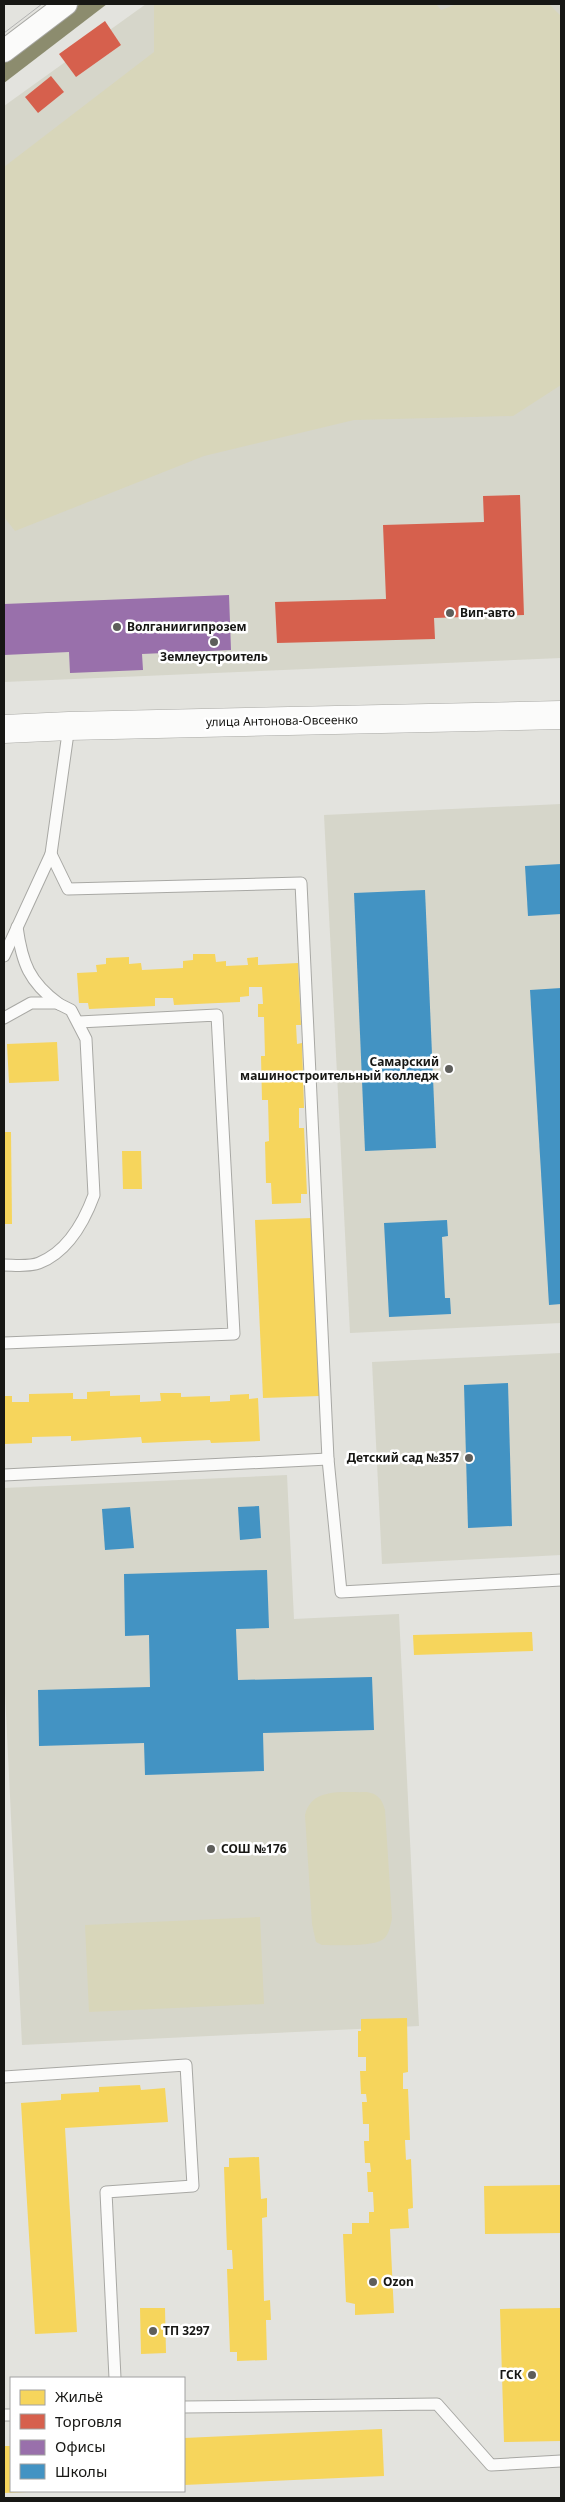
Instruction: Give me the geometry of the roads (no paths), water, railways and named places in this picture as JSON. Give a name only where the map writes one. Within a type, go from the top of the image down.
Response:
[{"type":"main road","name":"улица Антонова-Овсеенко","points":[[4,730],[69,726],[561,715]]},
{"type":"street","points":[[4,51],[66,4]]},
{"type":"lane","points":[[4,956],[51,854],[69,726]]},
{"type":"lane","points":[[51,854],[68,889],[301,883],[328,1459],[342,1592],[561,1580]]},
{"type":"lane","points":[[17,927],[21,953],[28,971],[38,986],[62,1006]]},
{"type":"lane","points":[[4,1018],[31,1003],[57,1003],[71,1010],[79,1022],[86,1039],[94,1195],[81,1222],[67,1244],[56,1253],[38,1264],[4,1266]]},
{"type":"lane","points":[[4,1343],[234,1334],[217,1015],[79,1022]]},
{"type":"lane","points":[[4,1475],[328,1459]]},
{"type":"lane","points":[[4,2077],[186,2065],[193,2186],[106,2192],[115,2377]]},
{"type":"lane","points":[[185,2407],[437,2404],[491,2465],[561,2461]]},
{"type":"tram line","points":[[4,33],[42,4]]},
{"type":"place","name":"Вип-авто","points":[[450,613]]},
{"type":"place","name":"Волганиигипрозем","points":[[117,627]]},
{"type":"place","name":"Землеустроитель","points":[[214,642]]},
{"type":"place","name":"Самарский машиностроительный колледж","points":[[449,1069]]},
{"type":"place","name":"Детский сад №357","points":[[469,1458]]},
{"type":"place","name":"СОШ №176","points":[[211,1849]]},
{"type":"place","name":"Ozon","points":[[373,2282]]},
{"type":"place","name":"ТП 3297","points":[[153,2331]]},
{"type":"place","name":"ГСК","points":[[532,2375]]}]
